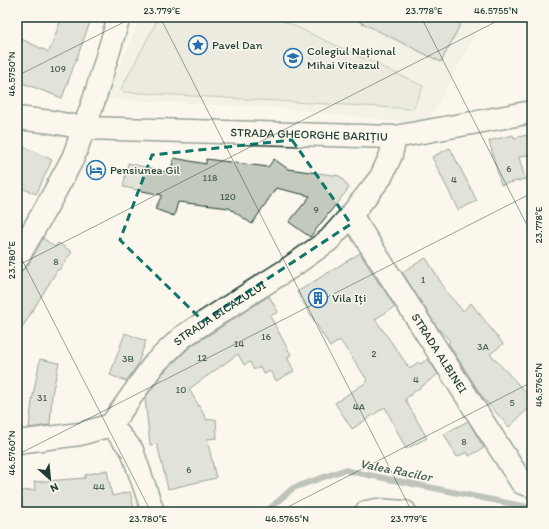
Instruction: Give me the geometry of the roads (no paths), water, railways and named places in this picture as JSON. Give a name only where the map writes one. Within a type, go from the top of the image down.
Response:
[{"type":"street","points":[[17,259],[73,158],[94,100],[119,17]]},
{"type":"street","name":"STRADA GHEORGHE BARIȚIU","points":[[17,118],[52,122],[84,128],[395,137],[532,112]]},
{"type":"street","name":"STRADA BICAZULUI","points":[[111,425],[154,364],[182,337],[329,240],[351,215],[380,176],[391,155],[395,137]]},
{"type":"street","name":"STRADA ALBINEI","points":[[351,215],[522,483],[532,486]]},
{"type":"street","points":[[17,442],[80,434],[111,425],[132,450],[154,512]]},
{"type":"street","points":[[366,512],[377,510],[405,512]]},
{"type":"waterway","name":"Valea Racilor","points":[[266,512],[293,488],[344,470],[532,508]]},
{"type":"place","name":"Pavel Dan","points":[[198,45]]},
{"type":"place","name":"Colegiul Național Mihai Viteazul","points":[[293,58]]},
{"type":"place","name":"Pensiunea Gil","points":[[96,170]]},
{"type":"place","name":"Vila Iți","points":[[318,298]]}]
